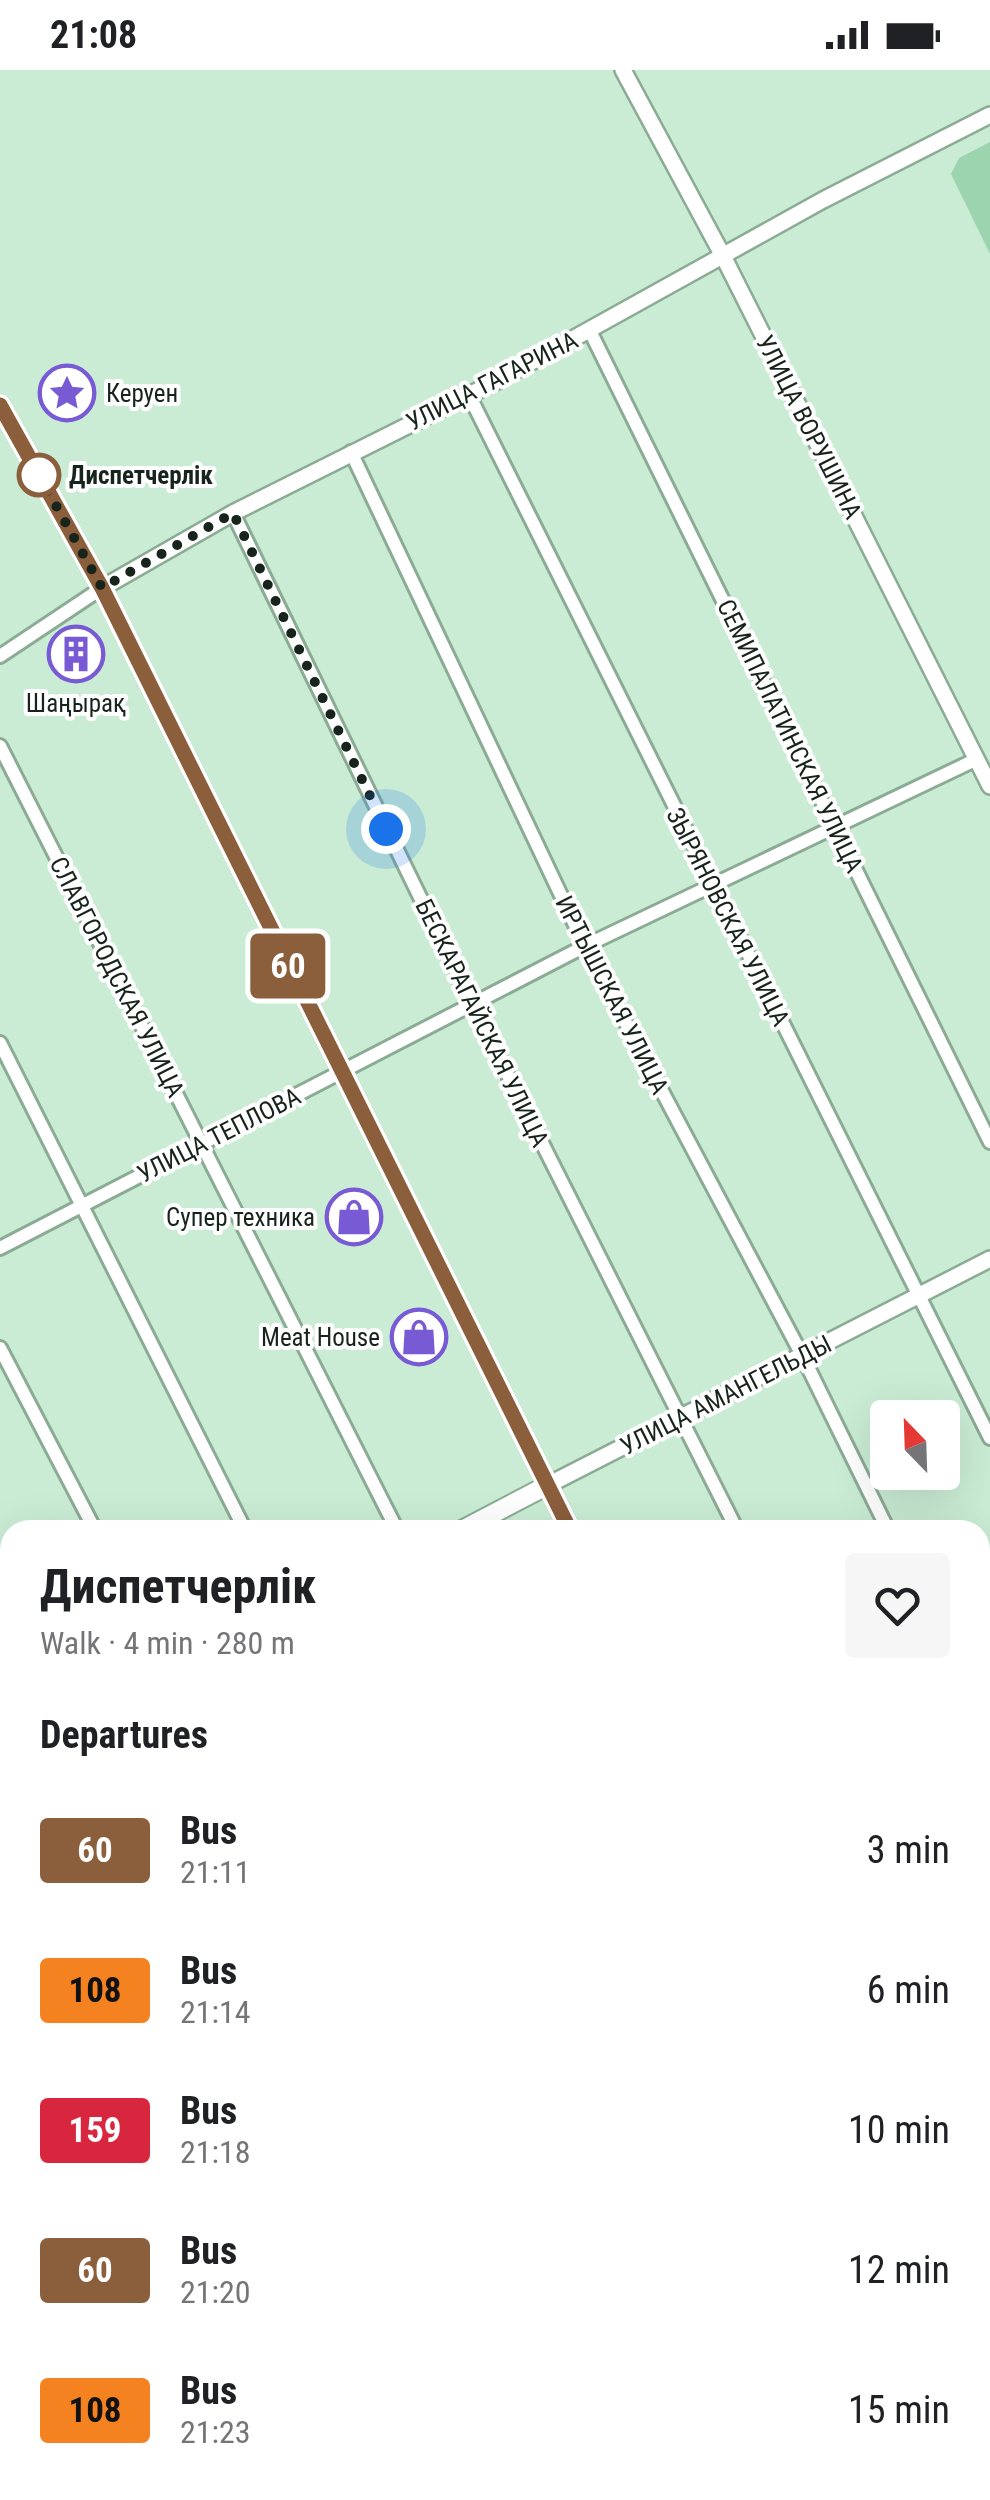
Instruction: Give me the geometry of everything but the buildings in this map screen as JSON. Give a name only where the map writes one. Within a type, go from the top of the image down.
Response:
[{"type":"main road","points":[[0,405],[102,588],[565,1520]]},
{"type":"main road","name":"УЛИЦА АМАНГЕЛЬДЫ","points":[[482,1520],[548,1486]]},
{"type":"street","name":"УЛИЦА ВОРУШИНА","points":[[623,70],[723,256],[990,786]]},
{"type":"street","name":"УЛИЦА ГАГАРИНА","points":[[0,656],[102,588],[233,513],[590,331],[990,114]]},
{"type":"street","name":"СЕМИПАЛАТИНСКАЯ УЛИЦА","points":[[590,331],[990,1142]]},
{"type":"street","name":"ЗЫРЯНОВСКАЯ УЛИЦА","points":[[469,394],[990,1438]]},
{"type":"street","name":"ИРТЫШСКАЯ УЛИЦА","points":[[351,452],[585,946],[803,1357],[883,1520]]},
{"type":"street","name":"БЕСКАРАГАЙСКАЯ УЛИЦА","points":[[233,513],[472,1004],[732,1520]]},
{"type":"street","name":"СЛАВГОРОДСКАЯ УЛИЦА","points":[[0,746],[391,1520]]},
{"type":"street","name":"УЛИЦА ТЕПЛОВА","points":[[0,1248],[585,946],[977,759]]},
{"type":"street","points":[[0,1043],[240,1520]]},
{"type":"street","name":"УЛИЦА АМАНГЕЛЬДЫ","points":[[548,1486],[990,1259]]},
{"type":"street","points":[[0,1348],[90,1520]]},
{"type":"green space","points":[[990,142],[990,254],[951,174],[959,158]]},
{"type":"bus line","name":"60","points":[[0,405],[102,588],[565,1520]]},
{"type":"place","name":"Керуен","points":[[67,393]]},
{"type":"place","name":"Диспетчерлік","points":[[39,475]]},
{"type":"place","name":"Шаңырақ","points":[[76,654]]},
{"type":"place","name":"Супер техника","points":[[354,1217]]},
{"type":"place","name":"Meat House","points":[[419,1337]]},
{"type":"route","points":[[39,475],[102,588],[233,513],[386,829]]}]
